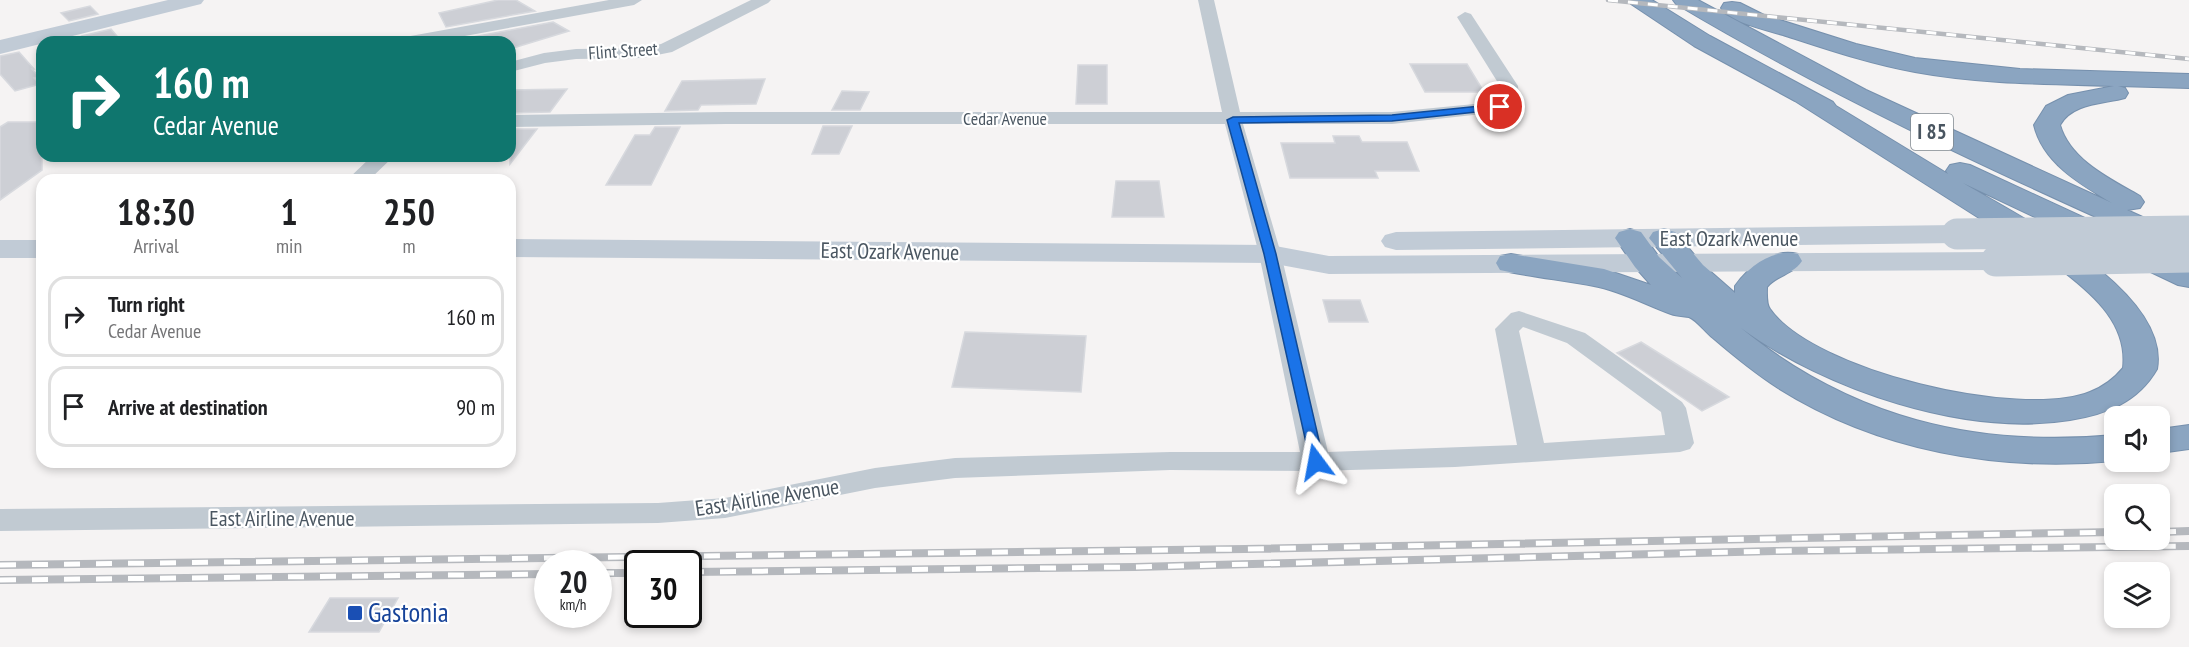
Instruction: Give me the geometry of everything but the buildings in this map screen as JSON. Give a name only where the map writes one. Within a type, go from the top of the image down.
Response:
[{"type":"highway","name":"I 85","points":[[1638,0],[1702,41],[1805,98],[2189,278]]},
{"type":"highway","name":"I 85","points":[[1683,0],[1801,67],[1918,125],[2189,248]]},
{"type":"highway","points":[[1715,0],[1756,20],[1870,55],[1915,65],[2020,76],[2189,81]]},
{"type":"highway","points":[[2189,90],[2129,91],[2079,99],[2055,111],[2045,128],[2051,143],[2064,159],[2087,176],[2189,233]]},
{"type":"highway","points":[[1664,238],[1683,264],[1726,302],[1776,337],[1818,359],[1870,381],[1915,395],[1977,408],[2061,409],[2099,402],[2126,387],[2140,369],[2140,346],[2130,322],[2112,298],[2068,261],[2002,218],[1805,98]]},
{"type":"highway","points":[[1630,238],[1647,263],[1709,318],[1792,382],[1831,402],[1877,421],[1929,437],[1983,448],[2041,454],[2104,449]]},
{"type":"highway","points":[[1776,337],[1752,309],[1751,286],[1762,273],[1786,261]]},
{"type":"highway","points":[[1511,263],[1604,278],[1709,318]]},
{"type":"highway","points":[[2170,440],[2189,437]]},
{"type":"main road","points":[[45,36],[194,0]]},
{"type":"main road","points":[[0,47],[36,38]]},
{"type":"main road","name":"East Ozark Avenue","points":[[1270,254],[1325,243],[2189,233]]},
{"type":"main road","name":"East Ozark Avenue","points":[[516,248],[1270,254],[1329,265],[1683,264],[2189,257]]},
{"type":"main road","points":[[0,249],[36,249]]},
{"type":"street","points":[[438,36],[634,0]]},
{"type":"street","name":"Flint Street","points":[[516,65],[544,58],[576,54],[642,53],[666,48],[763,0]]},
{"type":"street","points":[[1206,0],[1233,120],[1270,254],[1316,462]]},
{"type":"street","name":"Cedar Avenue","points":[[516,121],[726,118],[1233,120],[1392,118],[1500,107],[1510,97],[1509,86],[1465,17]]},
{"type":"street","points":[[364,174],[377,162]]},
{"type":"street","name":"East Airline Avenue","points":[[0,520],[658,513],[725,508],[875,478],[955,468],[1170,461],[1316,462],[1532,453],[1680,443],[1673,408],[1576,338],[1519,318],[1507,330],[1532,453]]},
{"type":"railway","points":[[1608,0],[2189,59]]},
{"type":"railway","points":[[2170,532],[2189,531]]},
{"type":"railway","points":[[0,565],[1245,549],[2104,532]]},
{"type":"railway","points":[[702,572],[1135,567],[1775,551],[2189,546]]},
{"type":"railway","points":[[612,573],[624,573]]},
{"type":"railway","points":[[0,580],[534,574]]},
{"type":"place","name":"Gastonia","points":[[355,613]]},
{"type":"route","points":[[1316,462],[1270,254],[1233,120],[1392,118],[1500,107]]}]
